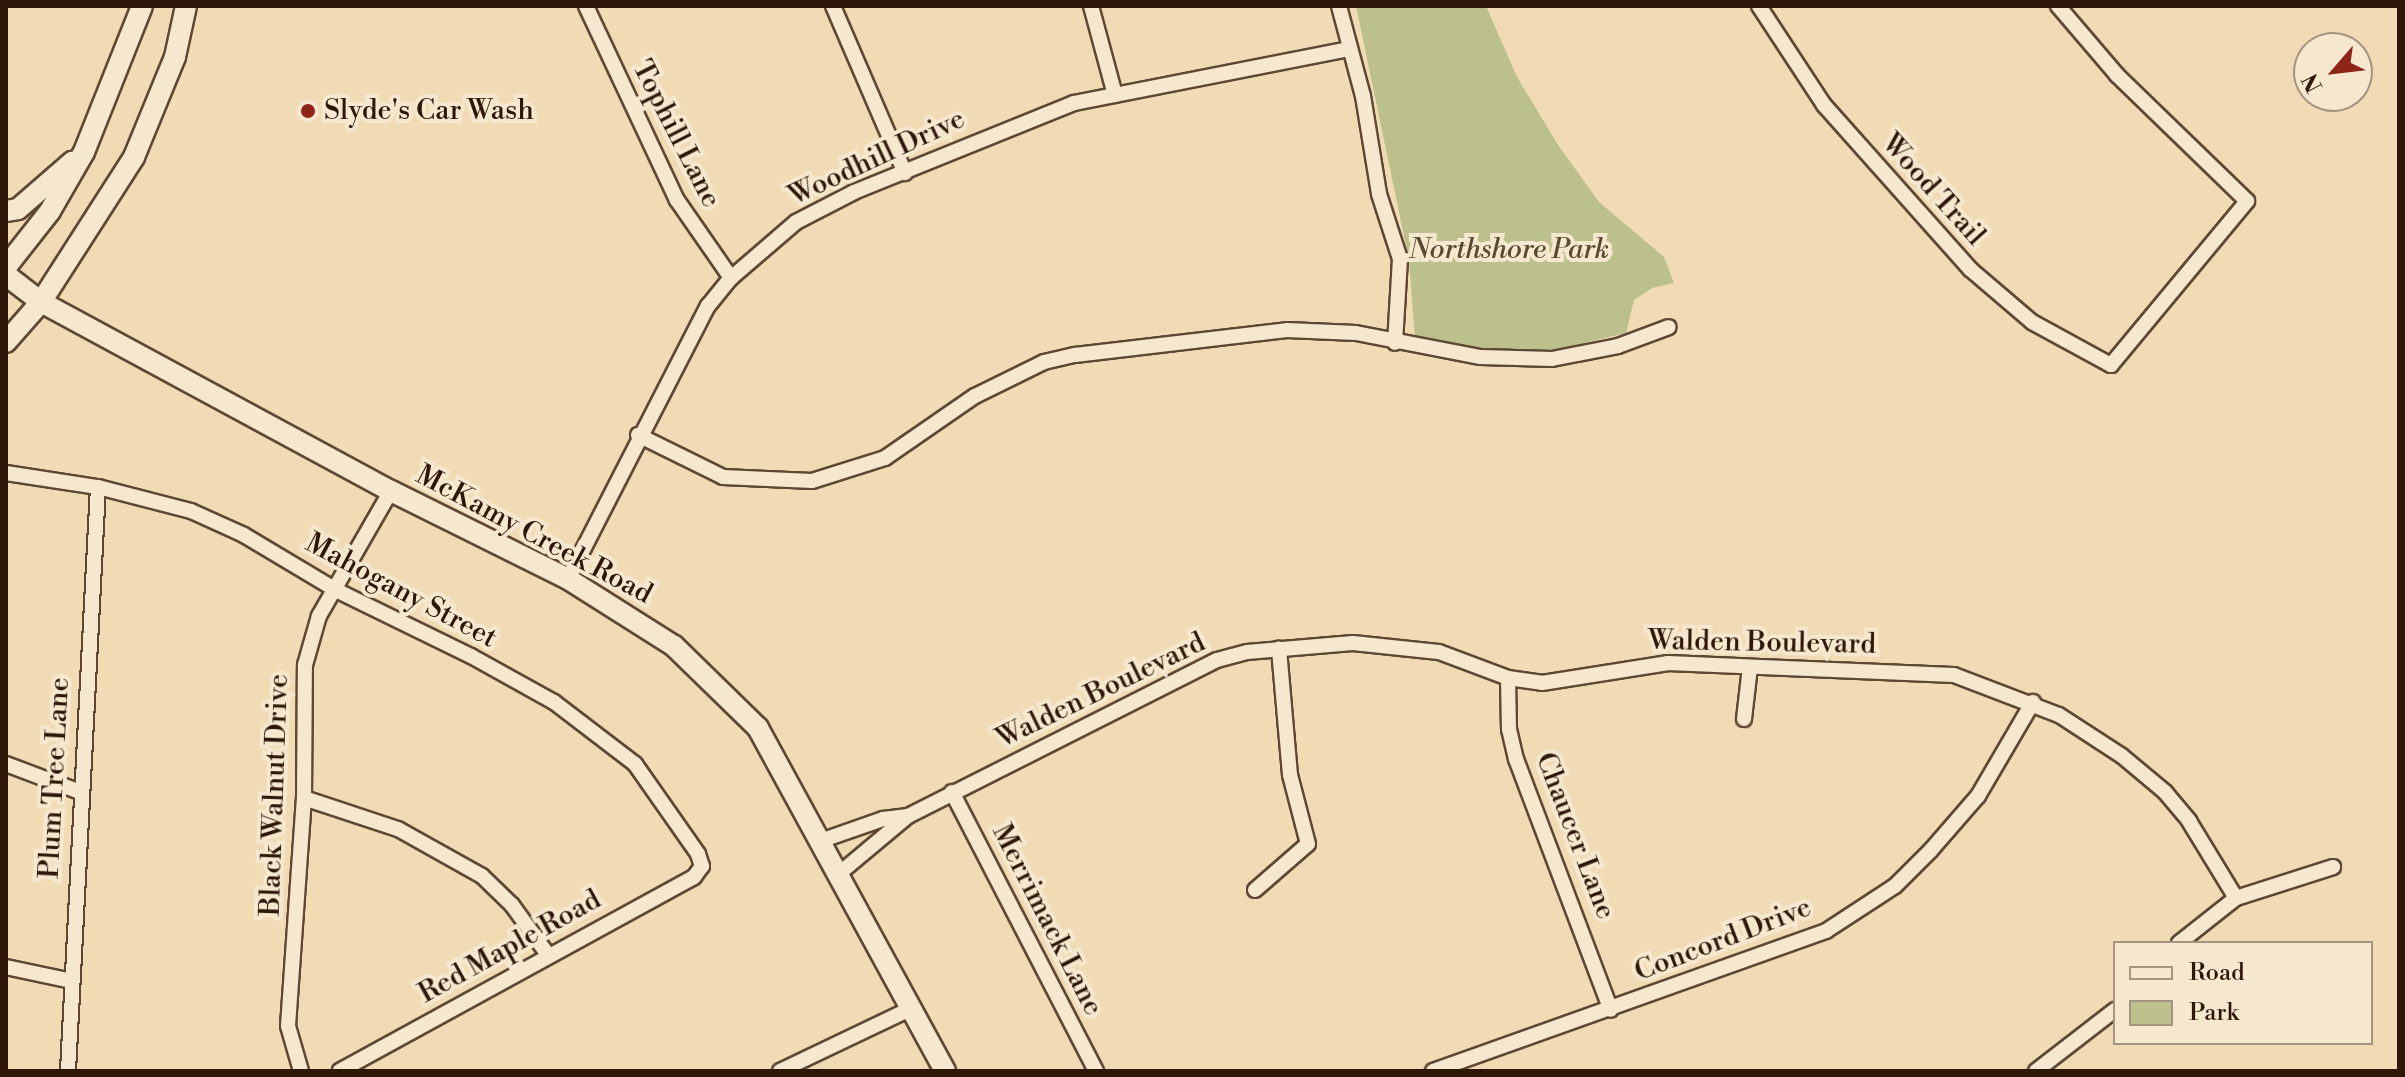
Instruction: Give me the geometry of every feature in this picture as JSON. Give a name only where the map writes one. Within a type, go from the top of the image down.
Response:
[{"type":"street","points":[[6,267],[50,211],[84,152],[142,6]]},
{"type":"street","points":[[6,342],[41,302],[134,157],[175,57],[186,6]]},
{"type":"street","name":"Tophill Lane","points":[[586,6],[677,200],[731,278]]},
{"type":"street","points":[[833,6],[905,173]]},
{"type":"street","points":[[1091,6],[1115,95]]},
{"type":"street","points":[[1339,6],[1363,96],[1379,194],[1400,259],[1395,343]]},
{"type":"street","name":"Wood Trail","points":[[1759,6],[1824,105],[1970,269],[2032,322],[2111,365],[2247,201],[2117,75],[2058,6]]},
{"type":"street","name":"Woodhill Drive","points":[[568,579],[638,435],[708,306],[731,278],[796,222],[997,131],[1074,103],[1348,49]]},
{"type":"street","points":[[6,211],[18,209],[84,152]]},
{"type":"street","name":"McKamy Creek Road","points":[[6,275],[41,302],[391,491],[568,579],[646,625],[717,686],[758,728],[841,872],[945,1071]]},
{"type":"street","points":[[638,435],[723,477],[812,481],[885,458],[975,396],[1044,362],[1075,355],[1287,330],[1356,333],[1395,343],[1481,357],[1552,359],[1618,346],[1669,327]]},
{"type":"street","name":"Mahogany Street","points":[[6,473],[98,487],[191,511],[244,535],[336,590],[471,656],[598,732],[635,764],[678,818],[702,866]]},
{"type":"street","name":"Plum Tree Lane","points":[[68,1071],[98,487]]},
{"type":"street","name":"Black Walnut Drive","points":[[301,1071],[288,1026],[304,798],[305,665],[319,616],[391,491]]},
{"type":"street","name":"Walden Boulevard","points":[[841,872],[908,816],[1217,660],[1279,648],[1353,643],[1439,652],[1508,678],[1554,682],[1655,664],[1954,675],[2033,702],[2082,728],[2165,792],[2208,847],[2236,898]]},
{"type":"street","points":[[1255,890],[1308,844],[1290,775],[1279,648]]},
{"type":"street","points":[[1744,719],[1750,667]]},
{"type":"street","name":"Chaucer Lane","points":[[1508,678],[1509,729],[1516,759],[1611,1010]]},
{"type":"street","name":"Concord Drive","points":[[1433,1071],[1826,931],[1895,886],[1978,796],[2033,702]]},
{"type":"street","points":[[6,764],[80,792]]},
{"type":"street","name":"Merrimack Lane","points":[[952,792],[1096,1071]]},
{"type":"street","points":[[304,798],[398,829],[482,876],[512,905],[548,955]]},
{"type":"street","name":"Walden Boulevard","points":[[823,840],[883,819],[908,816]]},
{"type":"street","name":"Red Maple Road","points":[[340,1071],[694,877],[702,866]]},
{"type":"street","points":[[2182,941],[2236,898],[2333,867]]},
{"type":"street","points":[[6,967],[72,981]]},
{"type":"street","points":[[780,1071],[912,1008]]},
{"type":"street","points":[[2036,1071],[2113,1012]]},
{"type":"green space","name":"Northshore Park","points":[[1356,6],[1486,6],[1517,77],[1558,145],[1599,202],[1664,257],[1674,283],[1652,288],[1634,300],[1626,333],[1543,353],[1485,353],[1415,340],[1409,260]]},
{"type":"place","name":"Slyde's Car Wash","points":[[308,111]]}]
